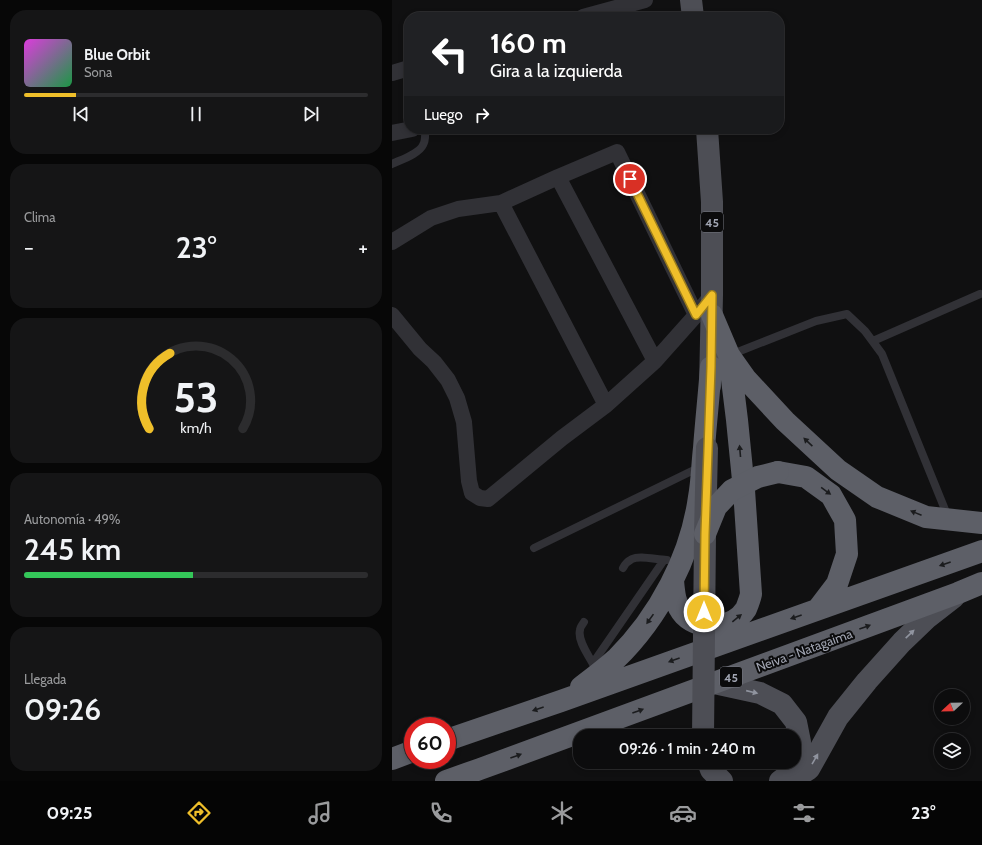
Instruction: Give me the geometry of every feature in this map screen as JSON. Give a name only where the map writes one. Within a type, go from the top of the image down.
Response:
[{"type":"highway","points":[[707,308],[729,355],[746,379],[785,421],[838,470],[877,497],[926,517],[982,524]]},
{"type":"highway","points":[[705,457],[699,498],[692,530],[673,560],[673,580],[675,599],[684,615],[694,622],[711,627],[724,625],[740,616],[746,608],[751,594],[742,474],[729,355]]},
{"type":"highway","points":[[705,534],[716,507],[732,490],[758,477],[778,472],[806,477],[832,495],[845,520],[847,554],[838,584],[818,609]]},
{"type":"highway","points":[[456,737],[982,551]]},
{"type":"highway","points":[[561,701],[580,688],[596,669],[617,658],[648,622],[673,580]]},
{"type":"highway","name":"Neiva - Natagaima","points":[[446,781],[982,583]]},
{"type":"highway","points":[[392,759],[404,755]]},
{"type":"main road","points":[[691,0],[692,12]]},
{"type":"main road","name":"45","points":[[703,729],[705,457],[711,367],[707,308],[712,202],[707,134]]},
{"type":"main road","name":"45","points":[[782,780],[798,776],[809,769],[838,717],[867,681],[902,642],[927,618],[958,593]]},
{"type":"main road","name":"45","points":[[714,683],[760,694],[776,701],[782,704],[796,722],[800,742],[795,765],[782,780]]},
{"type":"main road","points":[[711,769],[722,781]]},
{"type":"street","points":[[602,12],[645,0]]},
{"type":"street","points":[[392,133],[404,131]]},
{"type":"street","points":[[392,242],[431,218],[458,209],[501,203],[617,152],[707,308],[655,361],[606,405],[562,438],[488,499],[480,498],[472,493],[469,481],[464,422],[457,398],[448,380],[392,315]]},
{"type":"street","points":[[558,177],[655,361]]},
{"type":"street","points":[[501,203],[606,405]]},
{"type":"lane","points":[[392,164],[418,152],[424,141],[425,134]]},
{"type":"lane","points":[[873,341],[980,294]]},
{"type":"lane","points":[[729,355],[816,321],[847,314],[865,331],[882,354],[950,520]]},
{"type":"lane","points":[[534,548],[705,457]]},
{"type":"lane","points":[[623,568],[627,562],[638,558],[673,560]]},
{"type":"lane","points":[[584,622],[580,630],[581,642],[596,669],[673,560]]},
{"type":"route","points":[[630,179],[696,315],[712,295],[704,612]]}]
